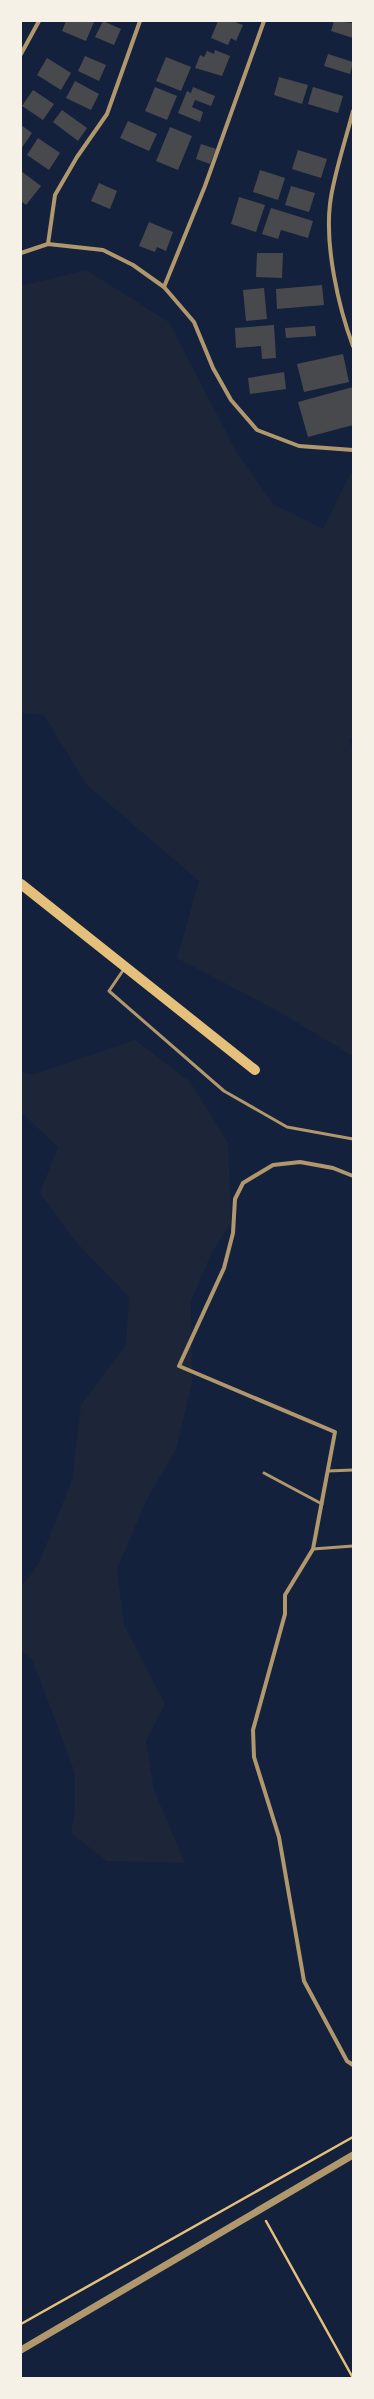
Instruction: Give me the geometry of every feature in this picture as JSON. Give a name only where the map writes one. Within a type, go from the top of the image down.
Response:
[{"type":"main road","points":[[21,884],[255,1070]]},
{"type":"street","points":[[21,54],[39,21]]},
{"type":"street","points":[[48,244],[55,195],[77,157],[107,114],[140,21]]},
{"type":"street","points":[[164,287],[205,186],[264,21]]},
{"type":"street","points":[[353,112],[330,204],[331,257],[343,318],[353,346]]},
{"type":"street","points":[[21,254],[48,244],[103,250],[133,265],[164,287],[194,322],[214,368],[231,400],[257,430],[299,446],[353,450]]},
{"type":"street","points":[[353,1176],[333,1168],[300,1162],[273,1165],[243,1183],[235,1200],[233,1233],[224,1268],[179,1366],[335,1432],[313,1549],[286,1595],[285,1614],[253,1730],[254,1756],[279,1837],[304,1981],[340,2050],[347,2061],[353,2065]]},
{"type":"street","points":[[21,2350],[259,2208],[353,2155]]},
{"type":"lane","points":[[126,966],[109,992],[224,1091],[287,1127],[353,1139]]},
{"type":"lane","points":[[328,1471],[353,1470]]},
{"type":"lane","points":[[264,1473],[322,1504]]},
{"type":"lane","points":[[313,1549],[353,1546]]},
{"type":"path","points":[[21,2324],[353,2137]]},
{"type":"path","points":[[259,2208],[353,2378]]},
{"type":"shaded area","points":[[86,270],[169,322],[237,453],[273,504],[323,529],[350,474],[353,473],[353,736],[348,742],[353,747],[353,1056],[278,1011],[177,958],[199,881],[86,784],[44,715],[21,713],[21,286]]},
{"type":"shaded area","points":[[135,1040],[190,1082],[228,1143],[231,1222],[211,1254],[191,1301],[192,1383],[176,1449],[147,1499],[117,1569],[124,1625],[165,1704],[146,1741],[154,1790],[185,1863],[107,1861],[71,1833],[75,1806],[75,1773],[32,1659],[21,1652],[21,1585],[25,1583],[39,1563],[72,1480],[81,1405],[126,1345],[129,1297],[77,1243],[40,1193],[58,1147],[21,1112],[21,1072],[32,1075]]},
{"type":"building","points":[[66,21],[94,22],[86,41],[62,31]]},
{"type":"building","points":[[103,21],[121,29],[114,45],[95,37]]},
{"type":"building","points":[[218,21],[232,21],[243,25],[236,41],[231,38],[228,45],[211,38]]},
{"type":"building","points":[[334,21],[353,23],[353,38],[331,31]]},
{"type":"building","points":[[215,50],[230,56],[222,76],[195,68],[200,55],[204,57],[207,51],[214,54]]},
{"type":"building","points":[[328,54],[353,62],[350,74],[324,66]]},
{"type":"building","points":[[85,56],[106,65],[99,81],[78,71]]},
{"type":"building","points":[[166,57],[191,67],[181,91],[156,81]]},
{"type":"building","points":[[47,58],[71,73],[61,90],[37,75]]},
{"type":"building","points":[[279,77],[308,85],[302,104],[274,95]]},
{"type":"building","points":[[75,81],[99,94],[91,110],[66,98]]},
{"type":"building","points":[[155,87],[177,96],[167,120],[145,111]]},
{"type":"building","points":[[193,87],[215,96],[211,106],[195,100],[192,107],[203,112],[200,122],[178,113],[187,91],[191,93]]},
{"type":"building","points":[[313,87],[343,96],[338,113],[308,104]]},
{"type":"building","points":[[33,90],[54,104],[43,120],[22,106]]},
{"type":"building","points":[[62,110],[87,128],[78,141],[53,122]]},
{"type":"building","points":[[128,121],[157,134],[149,151],[120,138]]},
{"type":"building","points":[[21,125],[32,133],[21,149]]},
{"type":"building","points":[[170,127],[192,136],[178,170],[156,161]]},
{"type":"building","points":[[38,138],[60,153],[49,170],[27,155]]},
{"type":"building","points":[[201,144],[216,149],[210,164],[196,159]]},
{"type":"building","points":[[298,150],[327,159],[321,178],[292,169]]},
{"type":"building","points":[[260,170],[285,178],[278,200],[253,192]]},
{"type":"building","points":[[21,171],[41,186],[26,205],[21,201]]},
{"type":"building","points":[[99,183],[117,191],[110,209],[91,201]]},
{"type":"building","points":[[291,186],[315,193],[309,212],[285,205]]},
{"type":"building","points":[[239,197],[265,205],[256,232],[231,224]]},
{"type":"building","points":[[271,208],[313,221],[308,238],[281,230],[278,239],[262,234]]},
{"type":"building","points":[[149,222],[173,232],[166,251],[157,247],[155,252],[139,246]]},
{"type":"building","points":[[257,253],[283,253],[282,278],[256,277]]},
{"type":"building","points":[[322,285],[324,305],[277,309],[276,289]]},
{"type":"building","points":[[264,288],[267,319],[246,321],[243,290]]},
{"type":"building","points":[[274,325],[276,358],[262,359],[261,346],[236,348],[235,328]]},
{"type":"building","points":[[315,326],[316,336],[286,338],[285,328]]},
{"type":"building","points":[[343,354],[349,382],[304,392],[297,364]]},
{"type":"building","points":[[284,372],[286,389],[250,394],[248,378]]},
{"type":"building","points":[[353,387],[353,425],[308,437],[298,402]]}]
